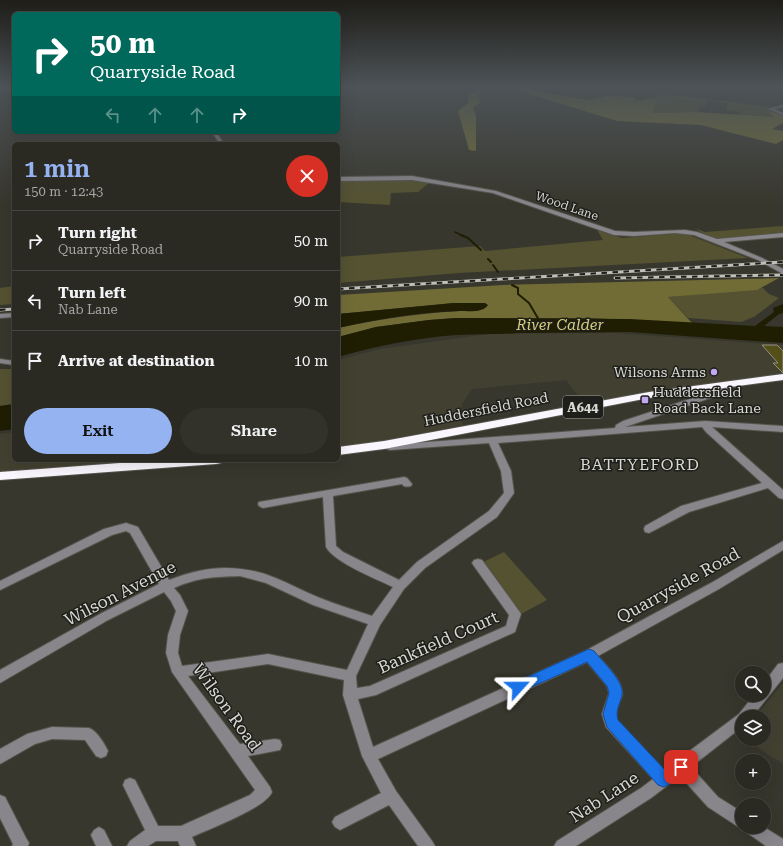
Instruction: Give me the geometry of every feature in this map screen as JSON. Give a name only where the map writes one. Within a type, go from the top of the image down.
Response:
[{"type":"highway","name":"Huddersfield Road","points":[[340,451],[384,445],[649,395],[783,377]]},
{"type":"highway","points":[[0,476],[189,462]]},
{"type":"street","name":"Wood Lane","points":[[340,179],[412,178],[494,192],[614,233],[635,235],[684,230],[760,259],[783,272]]},
{"type":"street","points":[[715,242],[783,235]]},
{"type":"street","points":[[0,316],[12,315]]},
{"type":"street","points":[[0,362],[12,363]]},
{"type":"street","points":[[620,430],[619,427],[626,423],[725,390],[723,385]]},
{"type":"street","points":[[705,424],[709,430],[783,496]]},
{"type":"street","points":[[384,445],[390,447],[401,447],[705,424],[783,430]]},
{"type":"street","points":[[427,846],[391,796],[369,756],[350,695],[350,676],[375,622],[400,586],[421,565],[493,514],[509,493],[506,471],[492,440]]},
{"type":"street","points":[[263,504],[404,480],[407,484]]},
{"type":"street","points":[[649,529],[685,509],[769,484]]},
{"type":"street","points":[[327,493],[329,502],[331,547],[339,554],[400,586]]},
{"type":"street","name":"Wilson Road","points":[[0,586],[108,532],[126,527],[134,530],[166,586],[176,598],[182,611],[174,635],[172,653],[178,672],[237,751],[265,792],[255,800],[185,840]]},
{"type":"street","name":"Quarryside Road","points":[[369,756],[589,655],[715,586],[783,544]]},
{"type":"street","name":"Bankfield Court","points":[[350,695],[371,691],[511,629],[515,614],[478,563]]},
{"type":"street","name":"Wilson Avenue","points":[[0,677],[104,617],[166,586],[191,576],[209,573],[240,572],[270,580],[317,602],[375,622]]},
{"type":"street","points":[[589,655],[613,683],[616,693],[609,714],[611,723],[664,780]]},
{"type":"street","points":[[178,672],[268,659],[350,676]]},
{"type":"street","name":"Nab Lane","points":[[771,684],[783,668]]},
{"type":"street","name":"Nab Lane","points":[[750,710],[756,702]]},
{"type":"street","name":"Nab Lane","points":[[562,846],[646,793],[735,724]]},
{"type":"street","points":[[0,757],[32,738],[52,733],[90,734],[101,751]]},
{"type":"street","points":[[237,751],[275,746]]},
{"type":"street","points":[[681,767],[713,802],[735,816]]},
{"type":"street","points":[[130,785],[154,833]]},
{"type":"street","points":[[340,822],[391,796]]},
{"type":"street","points":[[2,810],[20,843],[20,846]]},
{"type":"street","points":[[135,846],[154,833],[185,840]]},
{"type":"street","points":[[762,834],[780,846]]},
{"type":"shaded area","points":[[462,125],[476,125],[476,151],[469,150]]},
{"type":"shaded area","points":[[703,125],[778,125],[772,129],[783,131],[783,140],[776,144]]},
{"type":"shaded area","points":[[340,180],[412,180],[430,182],[418,192],[391,193],[390,205],[340,202]]},
{"type":"shaded area","points":[[783,226],[783,233],[714,240],[694,228],[705,232]]},
{"type":"shaded area","points":[[597,230],[622,238],[684,233],[748,258],[459,273],[340,283],[340,257],[480,246],[485,251],[603,240]]},
{"type":"shaded area","points":[[779,278],[757,290],[668,297],[692,323],[589,318],[456,318],[376,327],[340,336],[340,328],[407,316],[477,310],[485,303],[454,303],[340,314],[340,295],[503,285]]},
{"type":"shaded area","points":[[12,286],[12,304],[0,305],[0,288]]},
{"type":"shaded area","points":[[763,288],[769,294],[779,298],[754,317],[741,322],[688,318],[668,297]]},
{"type":"shaded area","points":[[614,333],[783,345],[783,374],[662,390],[584,403],[566,380],[472,389],[462,404],[460,418],[463,425],[364,444],[340,446],[340,359],[380,349],[489,334]]},
{"type":"shaded area","points":[[0,369],[12,369],[12,404],[0,406]]},
{"type":"shaded area","points":[[12,432],[12,462],[133,462],[0,473],[0,434]]},
{"type":"shaded area","points":[[504,552],[547,600],[521,614],[481,563]]},
{"type":"shaded area","points":[[783,683],[783,764],[771,756],[771,754],[767,754],[755,746],[771,746],[771,710],[761,710],[767,702],[771,702],[771,698]]},
{"type":"water","points":[[454,303],[485,303],[488,305],[486,308],[476,311],[414,314],[340,328],[340,314]]},
{"type":"water","name":"River Calder","points":[[783,304],[783,313],[779,314],[764,326],[783,327],[783,343],[630,332],[517,333],[456,335],[426,338],[367,349],[340,356],[340,336],[376,327],[429,320],[456,318],[630,319],[755,326],[774,312],[773,308]]},
{"type":"water","points":[[12,404],[12,429],[0,431],[0,406]]},
{"type":"building","points":[[762,345],[777,345],[783,351],[783,373],[773,363],[778,363]]},
{"type":"waterway","points":[[455,232],[461,235]]},
{"type":"waterway","points":[[461,235],[468,238],[481,250]]},
{"type":"waterway","points":[[488,259],[491,262]]},
{"type":"waterway","points":[[493,265],[498,272]]},
{"type":"waterway","name":"River Calder","points":[[512,285],[518,288],[518,294],[529,303],[539,320]]},
{"type":"railway","points":[[340,289],[783,262]]},
{"type":"railway","points":[[615,278],[783,275]]},
{"type":"railway","points":[[0,310],[12,309]]},
{"type":"place","name":"Wilsons Arms","points":[[714,372]]},
{"type":"place","name":"Huddersfield Road Back Lane","points":[[645,400]]},
{"type":"district","name":"BATTYEFORD","points":[[640,464]]},
{"type":"route","points":[[518,687],[589,655],[613,683],[616,693],[609,714],[611,723],[664,780],[681,767]]}]
